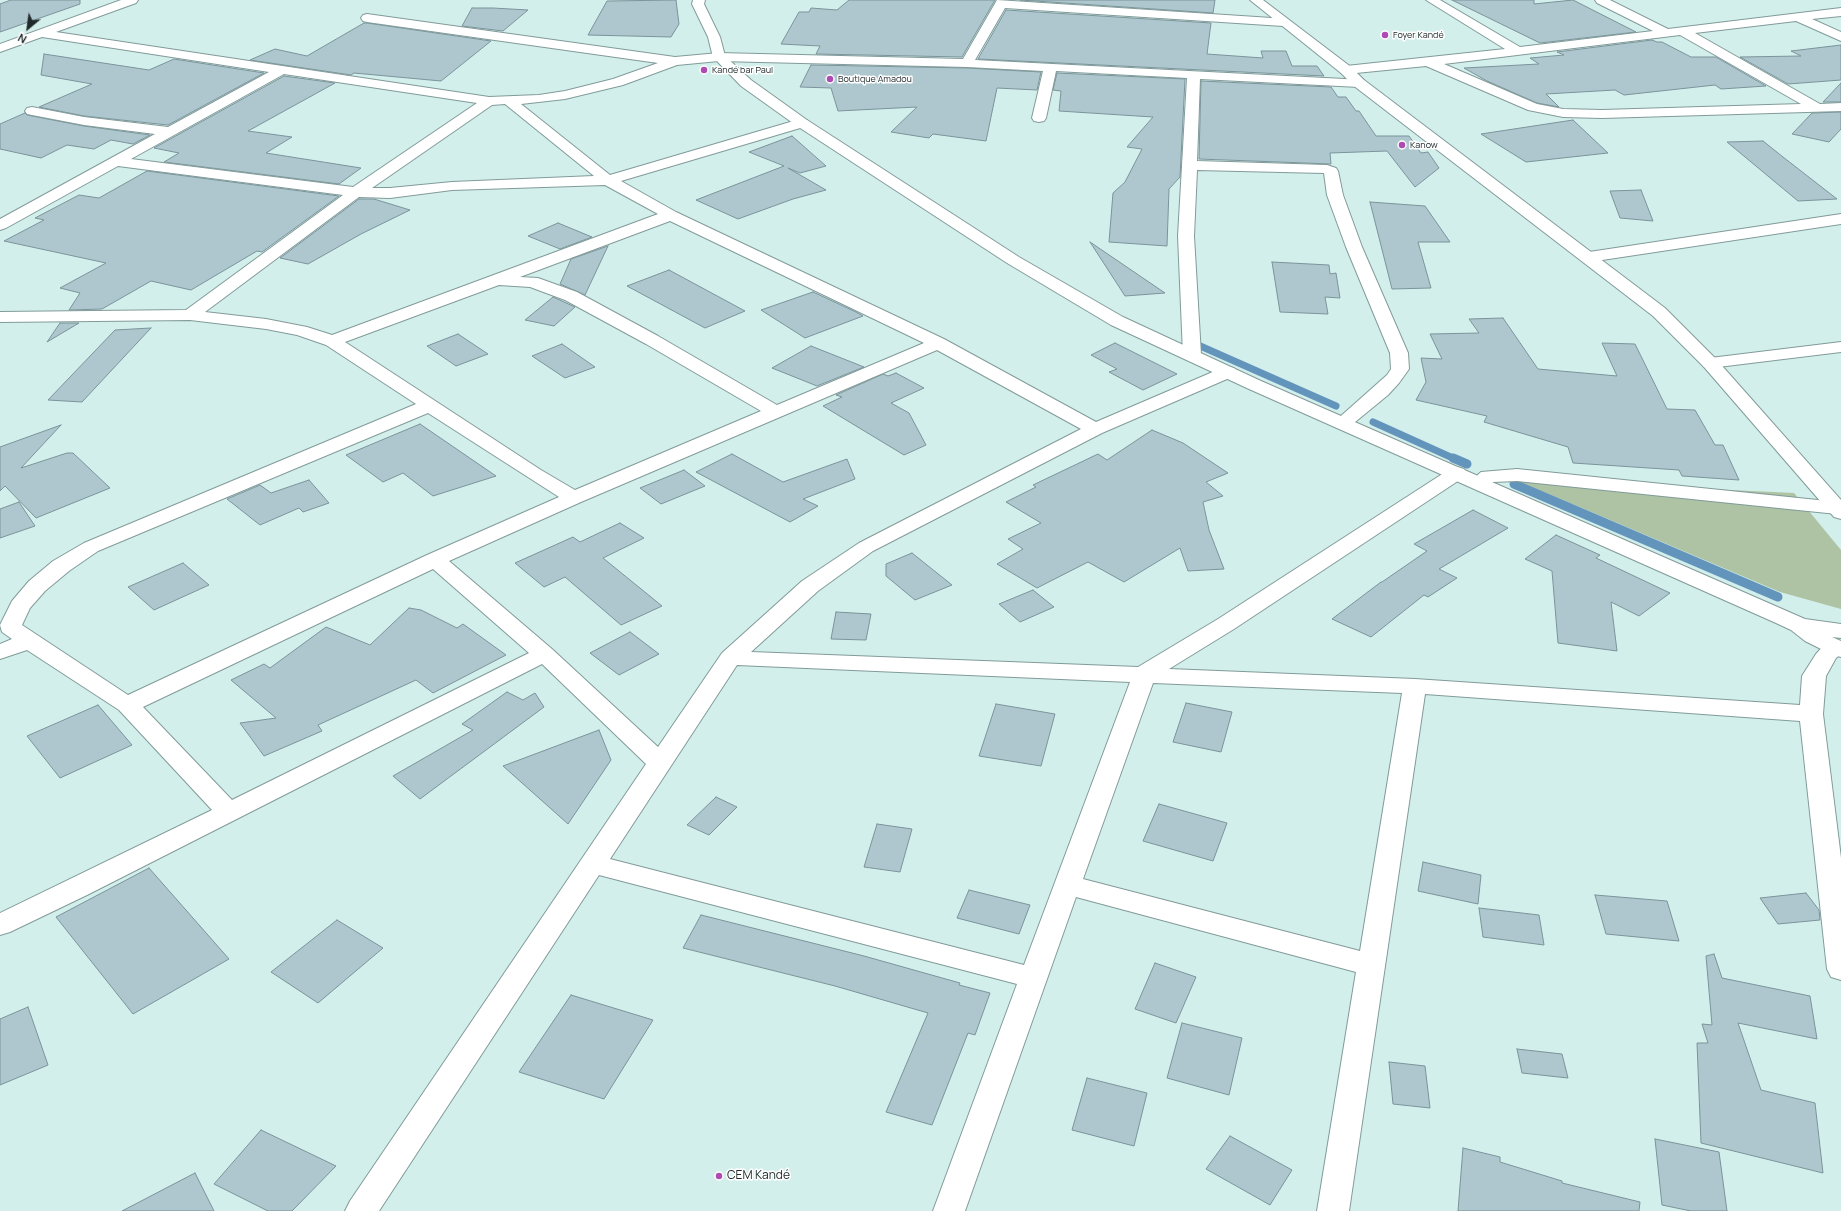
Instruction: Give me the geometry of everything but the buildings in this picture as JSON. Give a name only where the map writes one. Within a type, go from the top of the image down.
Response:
[{"type":"street","points":[[0,48],[132,0]]},
{"type":"street","points":[[699,0],[704,18],[714,37],[719,57],[746,83],[802,123],[1013,260],[1117,321],[1342,423],[1799,625],[1813,636],[1839,643]]},
{"type":"street","points":[[1256,0],[1346,70],[1359,83],[1589,257],[1659,312],[1710,363],[1839,510]]},
{"type":"street","points":[[1432,0],[1518,51]]},
{"type":"street","points":[[1601,0],[1666,33]]},
{"type":"street","points":[[967,63],[1001,2],[1283,22]]},
{"type":"street","points":[[1812,3],[1837,12]]},
{"type":"street","points":[[1346,70],[1429,62],[1837,12]]},
{"type":"street","points":[[1797,17],[1841,37]]},
{"type":"street","points":[[367,18],[674,61],[719,57],[967,63],[1359,83]]},
{"type":"street","points":[[1682,31],[1817,107]]},
{"type":"street","points":[[40,33],[489,101],[540,99],[593,88],[618,82],[674,61]]},
{"type":"street","points":[[1429,62],[1533,107],[1562,113],[1602,114],[1841,107]]},
{"type":"street","points":[[1039,118],[1050,67]]},
{"type":"street","points":[[0,225],[283,69]]},
{"type":"street","points":[[1192,356],[1186,236],[1194,74]]},
{"type":"street","points":[[190,315],[356,192],[489,101]]},
{"type":"street","points":[[510,101],[608,180],[671,215],[938,343],[1095,429]]},
{"type":"street","points":[[32,111],[84,121],[170,131]]},
{"type":"street","points":[[115,161],[356,192],[390,193],[452,186],[608,180],[802,123]]},
{"type":"street","points":[[1189,165],[1327,169],[1331,171],[1335,195],[1354,247],[1399,353],[1400,369],[1394,379],[1342,423]]},
{"type":"street","points":[[332,341],[671,215]]},
{"type":"street","points":[[1589,257],[1841,220]]},
{"type":"street","points":[[496,280],[532,282],[571,296],[652,340],[776,412]]},
{"type":"street","points":[[0,317],[190,315],[266,324],[301,331],[332,341],[574,498]]},
{"type":"street","points":[[127,705],[435,560],[574,498],[938,343]]},
{"type":"street","points":[[1710,363],[1841,347]]},
{"type":"street","points":[[361,1211],[730,658],[810,586],[866,547],[1095,429],[1228,372]]},
{"type":"street","points":[[229,812],[127,705],[5,624],[37,586],[61,566],[91,547],[430,405]]},
{"type":"street","points":[[949,1211],[1144,674],[1226,624],[1457,473]]},
{"type":"street","points":[[1479,483],[1488,476],[1517,475],[1839,510]]},
{"type":"street","points":[[435,560],[544,654],[660,763]]},
{"type":"street","points":[[0,652],[29,641]]},
{"type":"street","points":[[1839,643],[1827,654],[1814,676],[1814,693],[1811,714],[1841,969]]},
{"type":"street","points":[[0,925],[78,888],[544,654]]},
{"type":"street","points":[[730,658],[1415,686],[1811,714]]},
{"type":"street","points":[[1333,1211],[1415,686]]},
{"type":"street","points":[[593,864],[1034,978]]},
{"type":"street","points":[[1067,885],[1371,965]]},
{"type":"green space","points":[[1516,480],[1794,493],[1841,550],[1841,609],[1780,592]]},
{"type":"waterway","points":[[1198,345],[1336,406]]},
{"type":"waterway","points":[[1373,422],[1455,459]]},
{"type":"waterway","points":[[1453,458],[1467,464]]},
{"type":"waterway","points":[[1514,484],[1778,597]]},
{"type":"place","name":"Foyer Kandé","points":[[1385,35]]},
{"type":"place","name":"Kandé bar Paul","points":[[704,70]]},
{"type":"place","name":"Boutique Amadou","points":[[830,79]]},
{"type":"place","name":"Kanow","points":[[1402,145]]},
{"type":"place","name":"CEM Kandé","points":[[719,1176]]}]
